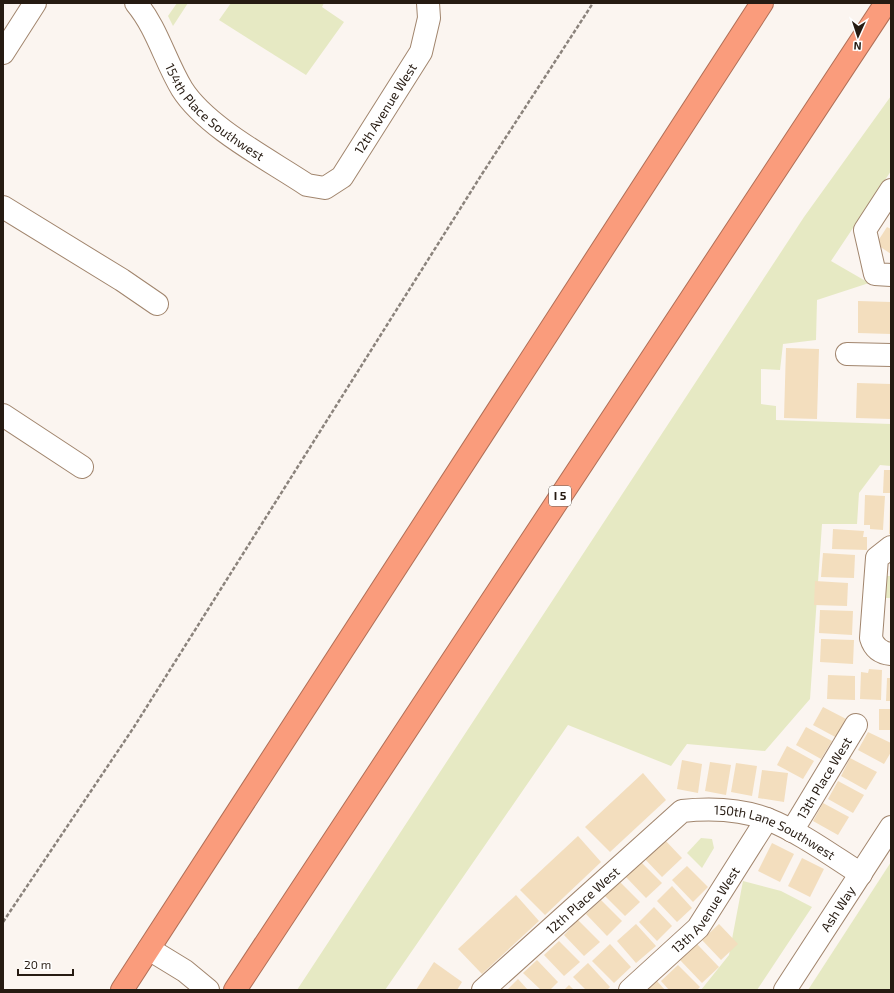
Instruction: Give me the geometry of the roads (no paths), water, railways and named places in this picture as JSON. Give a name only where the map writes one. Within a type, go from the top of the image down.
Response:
[{"type":"highway","points":[[122,990],[762,3]]},
{"type":"highway","name":"I 5","points":[[235,990],[886,3]]},
{"type":"street","points":[[3,53],[35,3]]},
{"type":"street","name":"154th Place Southwest","points":[[136,3],[154,32],[182,89],[194,106],[211,122],[306,185],[324,188]]},
{"type":"street","name":"12th Avenue West","points":[[324,188],[342,177],[421,52],[429,11]]},
{"type":"street","points":[[883,274],[865,230],[891,190]]},
{"type":"street","points":[[3,207],[122,280],[157,304]]},
{"type":"street","points":[[847,354],[891,355]]},
{"type":"street","points":[[3,415],[82,467]]},
{"type":"street","points":[[884,553],[871,638],[880,651],[891,654]]},
{"type":"street","name":"13th Place West","points":[[792,831],[856,725]]},
{"type":"street","name":"150th Lane Southwest","points":[[682,811],[709,808],[735,811],[767,819],[792,831],[860,874]]},
{"type":"street","name":"12th Place West","points":[[483,990],[682,811]]},
{"type":"street","name":"13th Avenue West","points":[[630,990],[698,928],[767,819]]},
{"type":"street","name":"Ash Way","points":[[785,990],[891,827]]},
{"type":"street","points":[[149,949],[185,971],[208,990]]}]
